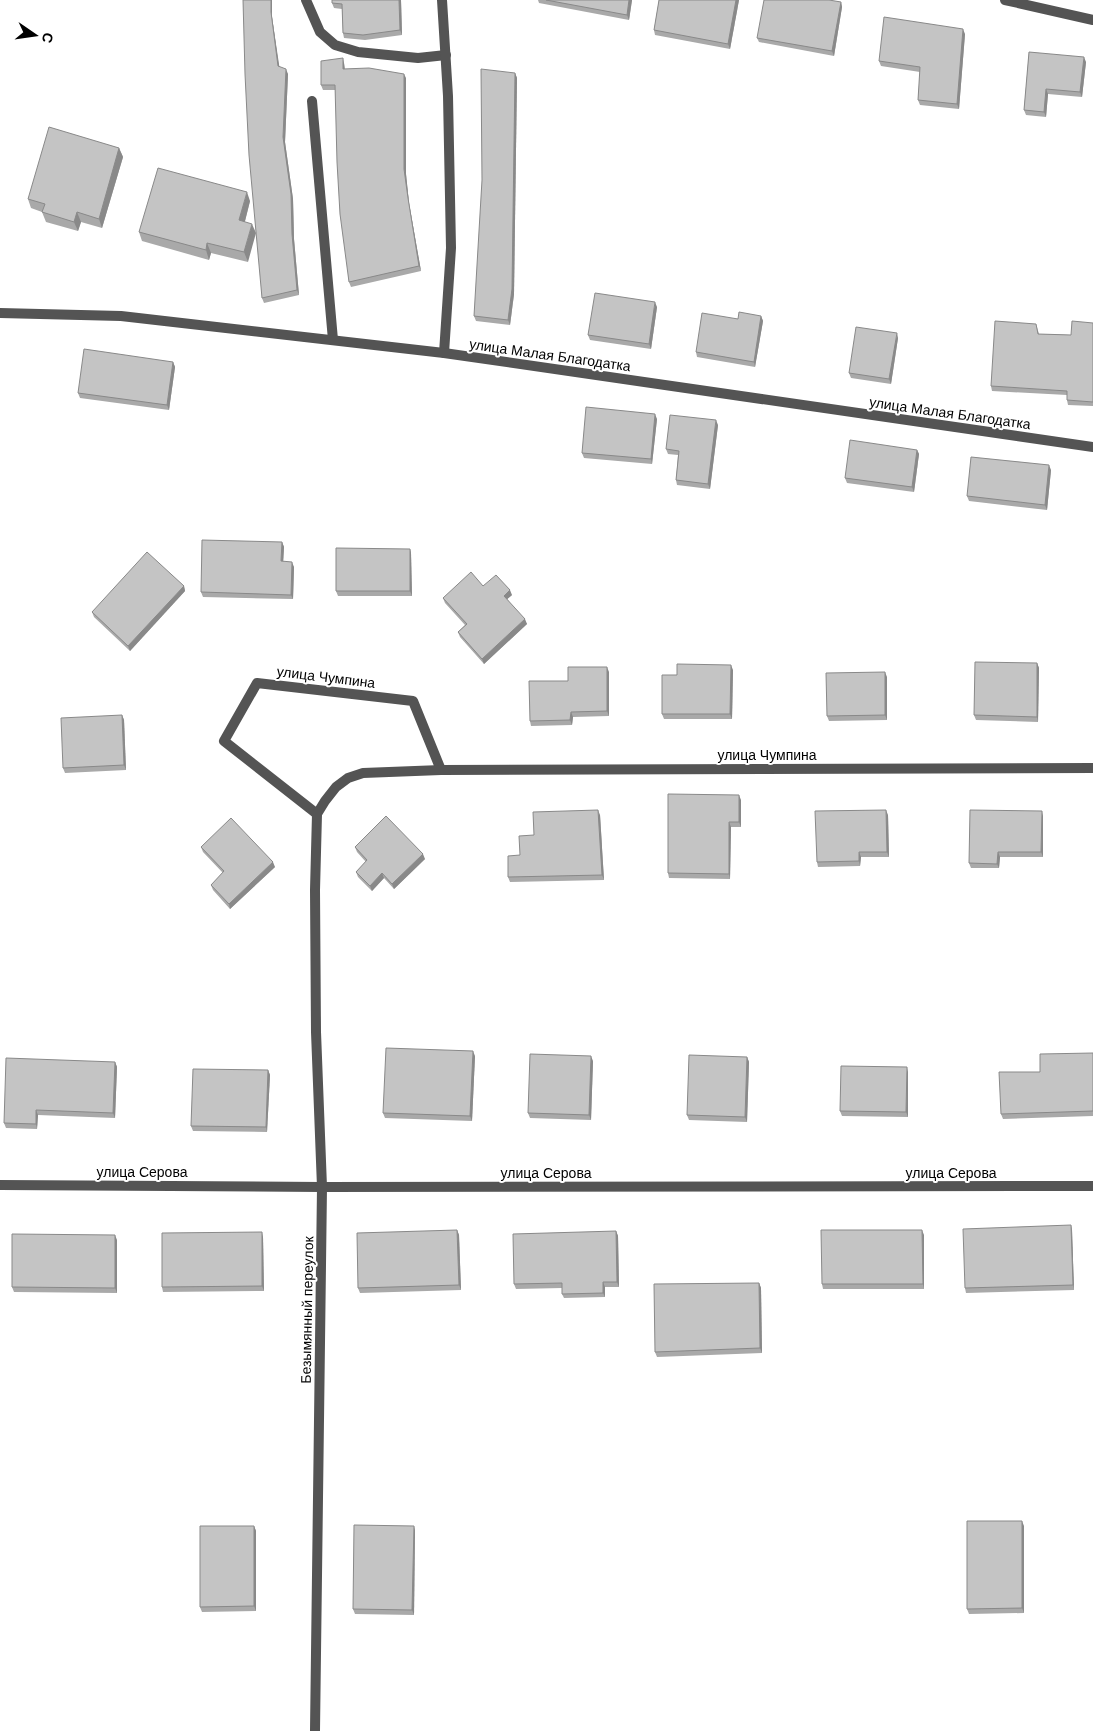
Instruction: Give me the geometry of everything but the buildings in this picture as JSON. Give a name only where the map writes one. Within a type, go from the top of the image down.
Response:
[{"type":"street","points":[[306,0],[320,32],[335,45],[358,52],[418,58],[446,54]]},
{"type":"street","points":[[442,0],[448,96],[451,248],[444,353]]},
{"type":"street","points":[[1005,0],[1093,20]]},
{"type":"street","points":[[312,101],[333,340]]},
{"type":"street","name":"улица Малая Благодатка","points":[[0,313],[121,316],[444,353],[1093,447]]},
{"type":"street","name":"улица Чумпина","points":[[441,770],[414,701],[257,683],[224,741],[317,814],[325,800],[336,787],[348,778],[362,773],[441,770],[1093,768]]},
{"type":"street","name":"Безымянный переулок","points":[[315,1731],[322,1187],[316,1032],[315,890],[317,814]]},
{"type":"street","name":"улица Серова","points":[[0,1185],[322,1187],[1093,1186]]}]
